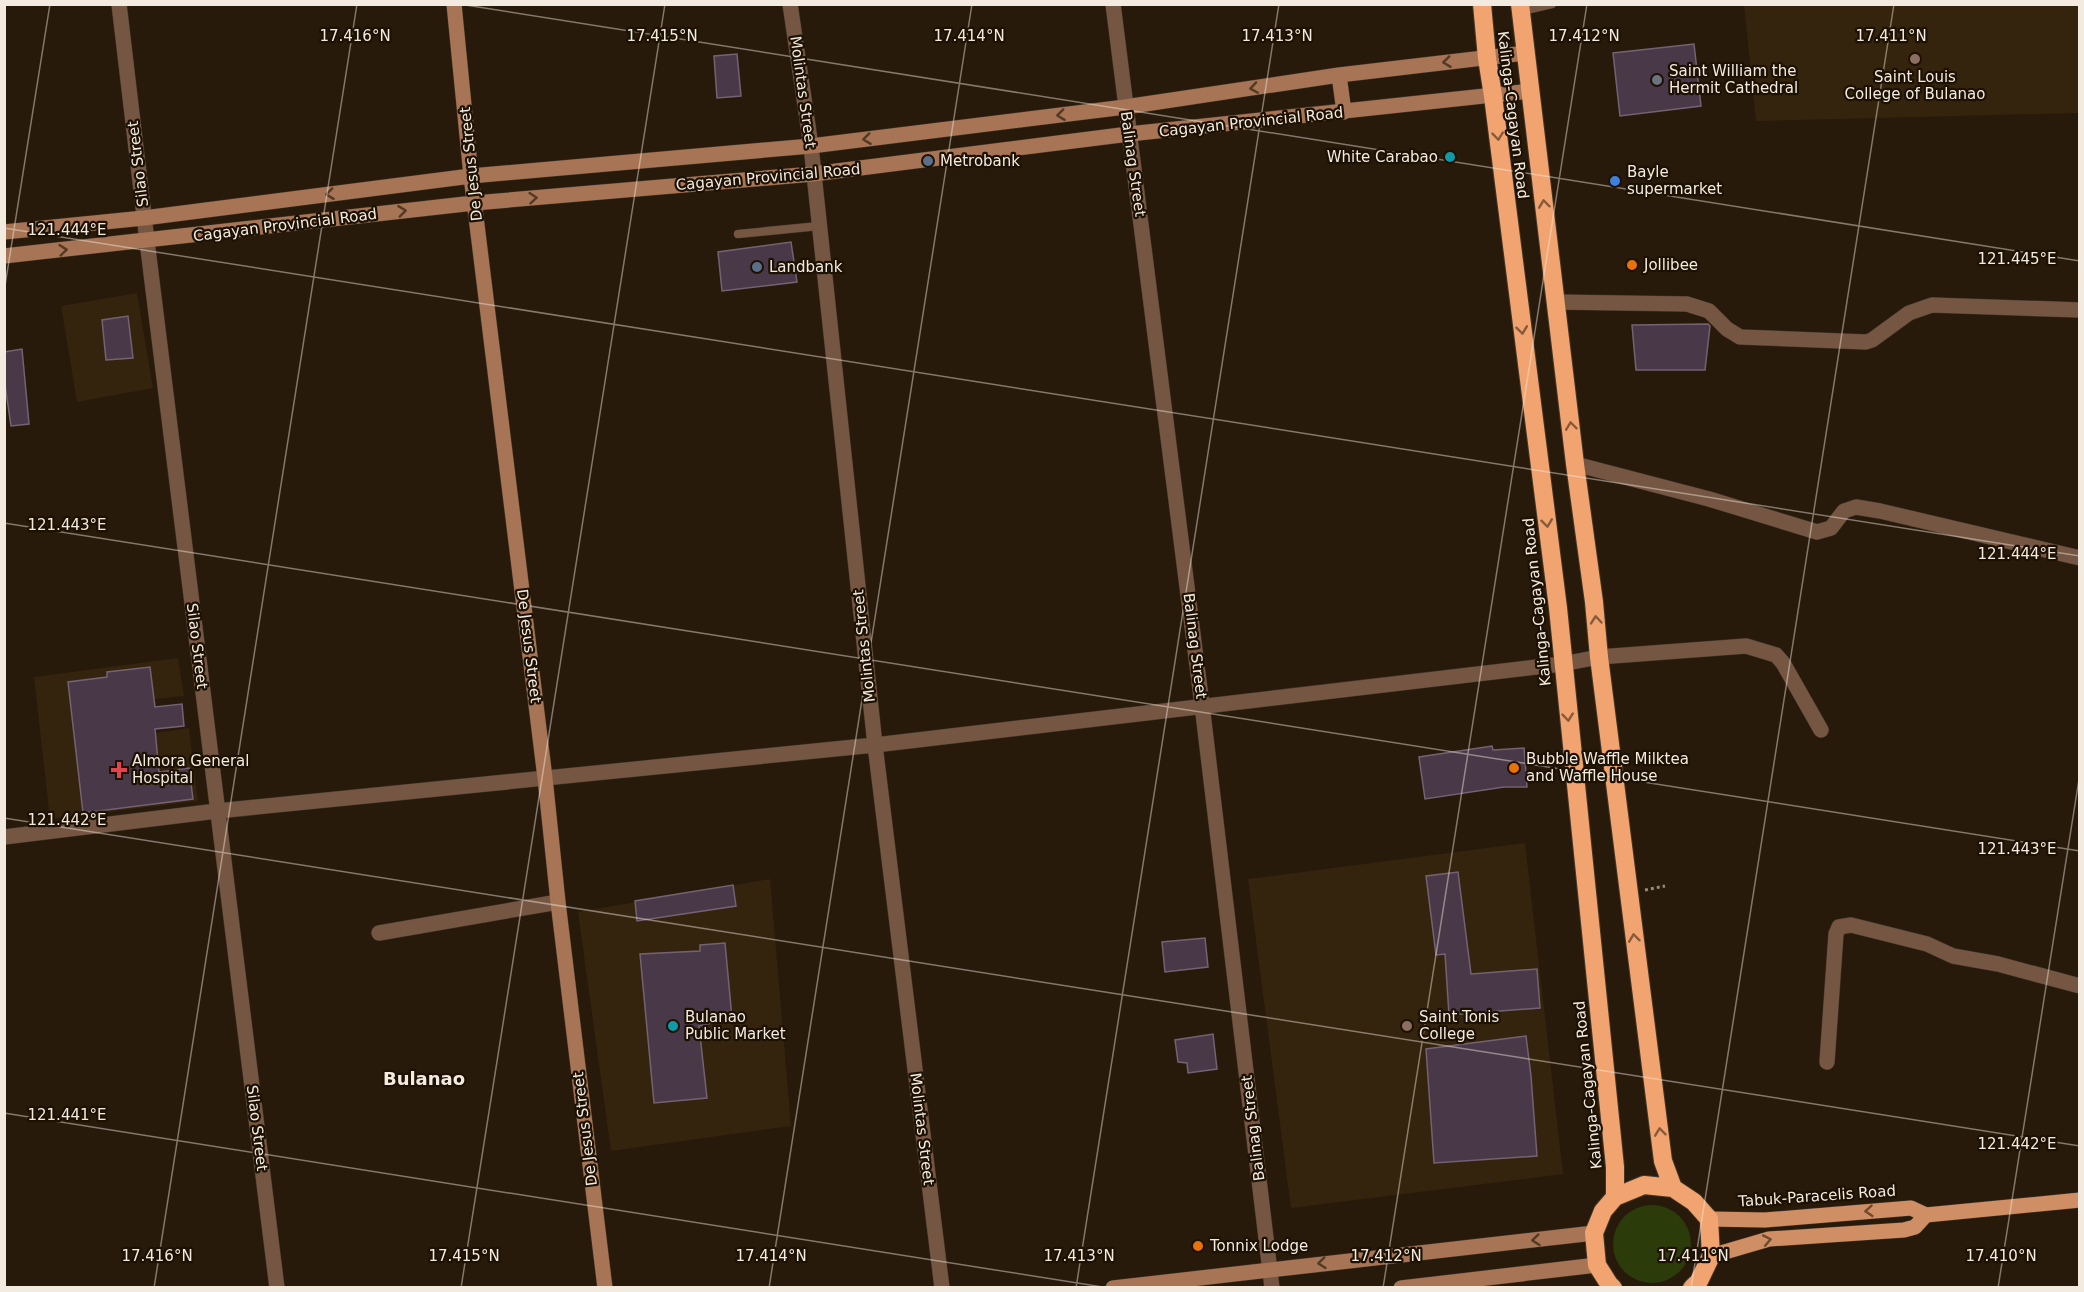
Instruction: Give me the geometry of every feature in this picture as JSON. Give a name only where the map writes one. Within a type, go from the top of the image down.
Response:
[{"type":"highway","name":"Kalinga-Cagayan Road","points":[[1482,4],[1486,58],[1493,96],[1558,608],[1615,1167],[1615,1197]]},
{"type":"highway","name":"Kalinga-Cagayan Road","points":[[1521,8],[1575,464],[1663,1161],[1673,1188]]},
{"type":"highway","points":[[1613,1287],[1597,1266],[1594,1233],[1604,1211],[1615,1197],[1644,1185],[1673,1188],[1694,1202],[1709,1219],[1711,1256],[1699,1281],[1692,1287]]},
{"type":"main road","name":"De Jesus Street","points":[[454,4],[474,203],[545,777],[604,1287]]},
{"type":"main road","name":"Cagayan Provincial Road","points":[[4,232],[144,218],[471,176],[811,146],[1125,107],[1339,75],[1526,53]]},
{"type":"main road","points":[[1339,75],[1344,112]]},
{"type":"main road","name":"Cagayan Provincial Road","points":[[4,256],[474,203],[813,174],[1129,134],[1532,91]]},
{"type":"main road","name":"Tabuk-Paracelis Road","points":[[1709,1219],[1765,1220],[1911,1208],[1926,1215],[2078,1203]]},
{"type":"main road","name":"Tabuk-Paracelis Road","points":[[1711,1256],[1769,1239],[1904,1230],[1915,1227],[1926,1215]]},
{"type":"main road","points":[[1113,1287],[1594,1233]]},
{"type":"main road","points":[[1401,1287],[1597,1266]]},
{"type":"street","name":"Silao Street","points":[[119,4],[277,1287]]},
{"type":"street","name":"Molintas Street","points":[[790,4],[811,146],[875,745],[942,1287]]},
{"type":"street","name":"Balinag Street","points":[[1113,4],[1202,705],[1272,1287]]},
{"type":"street","points":[[1556,302],[1687,304],[1709,311],[1727,329],[1740,337],[1866,342],[1909,313],[1932,305],[2079,310]]},
{"type":"street","points":[[1575,464],[1709,499],[1804,530],[1824,531],[1831,528],[1844,511],[1856,507],[2079,558]]},
{"type":"street","points":[[4,837],[217,811],[875,745],[1562,664],[1599,657],[1746,646],[1776,655],[1784,663],[1821,730]]},
{"type":"street","points":[[379,933],[558,902]]},
{"type":"street","points":[[1827,1062],[1836,934],[1839,927],[1844,925],[1927,944],[1953,956],[1998,964],[2079,986]]},
{"type":"lane","points":[[1521,8],[1552,4]]},
{"type":"lane","points":[[738,234],[819,226]]},
{"type":"shaded area","name":"Saint Louis College of Bulanao","points":[[1744,5],[2079,5],[2079,113],[1756,121]]},
{"type":"shaded area","points":[[137,293],[153,388],[77,402],[61,306]]},
{"type":"shaded area","name":"Almora General Hospital","points":[[178,658],[184,696],[110,704],[114,739],[189,728],[198,801],[50,819],[34,677]]},
{"type":"shaded area","name":"Saint Tonis College","points":[[1525,843],[1563,1174],[1291,1208],[1248,879]]},
{"type":"shaded area","name":"Bulanao Public Market","points":[[770,879],[791,1126],[611,1151],[578,912]]},
{"type":"green space","points":[[1652,1205],[1667,1208],[1680,1216],[1688,1229],[1691,1244],[1688,1259],[1680,1272],[1667,1280],[1652,1283],[1637,1280],[1624,1272],[1616,1259],[1613,1244],[1616,1229],[1624,1216],[1637,1208]]},
{"type":"building","name":"Saint William the Hermit Cathedral","points":[[1694,44],[1701,106],[1620,116],[1613,53]]},
{"type":"building","points":[[737,54],[741,96],[717,98],[714,56]]},
{"type":"building","name":"Landbank","points":[[791,242],[797,282],[722,291],[718,252]]},
{"type":"building","points":[[128,316],[133,358],[106,360],[102,320]]},
{"type":"building","points":[[1708,324],[1710,326],[1705,370],[1636,370],[1632,325]]},
{"type":"building","points":[[22,349],[29,424],[11,426],[4,378],[4,352]]},
{"type":"building","points":[[150,667],[155,707],[182,704],[184,726],[155,729],[159,772],[189,768],[193,799],[83,813],[68,682],[107,677],[107,672]]},
{"type":"building","points":[[1492,746],[1493,750],[1524,748],[1527,787],[1504,787],[1425,799],[1419,757]]},
{"type":"building","points":[[1458,872],[1471,974],[1537,969],[1540,1008],[1449,1015],[1445,954],[1436,955],[1426,876]]},
{"type":"building","points":[[733,885],[736,906],[637,921],[635,901]]},
{"type":"building","points":[[1205,938],[1208,967],[1165,972],[1162,942]]},
{"type":"building","name":"Bulanao Public Market","points":[[725,943],[732,1018],[699,1026],[707,1098],[654,1103],[640,954],[700,951],[700,945]]},
{"type":"building","points":[[1213,1034],[1217,1069],[1188,1073],[1187,1063],[1178,1062],[1175,1040]]},
{"type":"building","points":[[1526,1036],[1537,1156],[1434,1163],[1426,1049]]},
{"type":"place","name":"Saint Louis College of Bulanao","points":[[1915,59]]},
{"type":"place","name":"Saint William the Hermit Cathedral","points":[[1657,80]]},
{"type":"place","name":"White Carabao","points":[[1450,157]]},
{"type":"place","name":"Metrobank","points":[[928,161]]},
{"type":"place","name":"Bayle supermarket","points":[[1615,181]]},
{"type":"place","name":"Jollibee","points":[[1632,265]]},
{"type":"place","name":"Landbank","points":[[757,267]]},
{"type":"place","name":"Bubble Waffle Milktea and Waffle House","points":[[1514,768]]},
{"type":"place","name":"Almora General Hospital","points":[[119,770]]},
{"type":"place","name":"Bulanao Public Market","points":[[673,1026]]},
{"type":"place","name":"Saint Tonis College","points":[[1407,1026]]},
{"type":"place","name":"Tonnix Lodge","points":[[1198,1246]]},
{"type":"district","name":"Bulanao","points":[[424,1078]]}]
